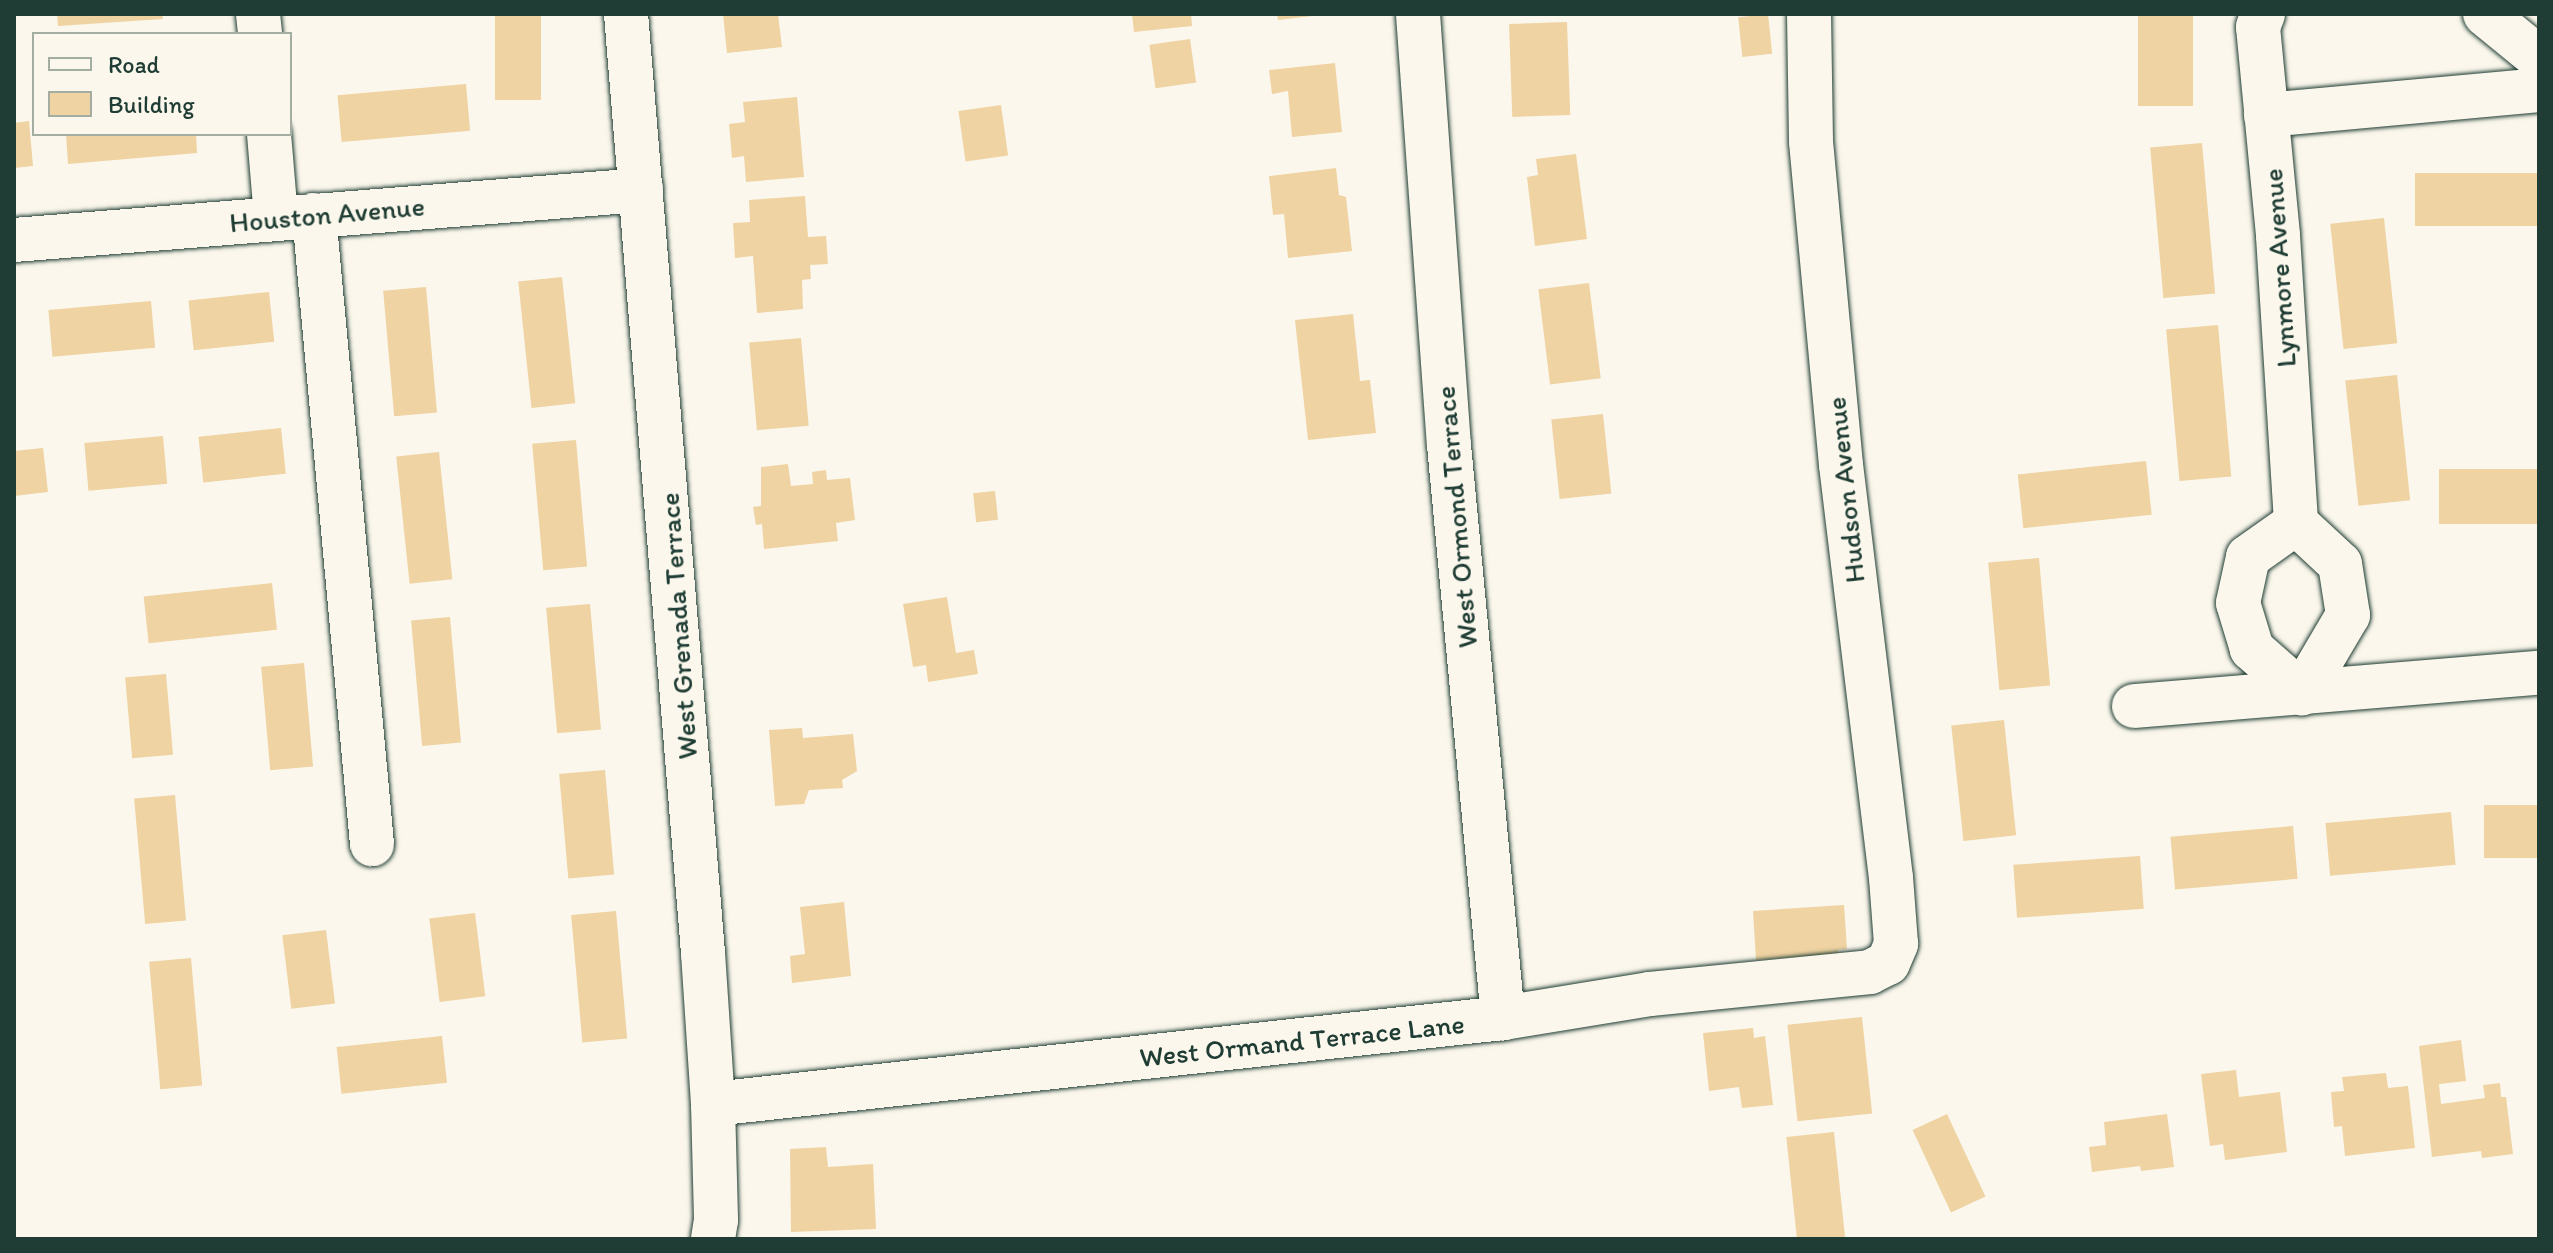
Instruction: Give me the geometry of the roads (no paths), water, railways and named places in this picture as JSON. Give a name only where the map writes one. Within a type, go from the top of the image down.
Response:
[{"type":"street","name":"West Grenada Terrace","points":[[626,14],[661,409],[713,1104],[716,1220],[713,1239]]},
{"type":"street","name":"West Ormond Terrace","points":[[1418,14],[1449,445],[1503,1018]]},
{"type":"street","name":"Hudson Avenue","points":[[1809,14],[1811,141],[1841,465],[1891,878],[1896,944],[1888,963]]},
{"type":"street","name":"Lynmore Avenue","points":[[2263,14],[2258,27],[2278,236],[2296,523]]},
{"type":"street","points":[[2485,14],[2539,58]]},
{"type":"street","points":[[2266,115],[2539,90]]},
{"type":"street","points":[[270,136],[295,216],[372,844]]},
{"type":"street","name":"Houston Avenue","points":[[14,240],[641,190]]},
{"type":"street","points":[[2296,523],[2340,564],[2348,615],[2302,693],[2252,649],[2238,603],[2248,557],[2296,523]]},
{"type":"street","points":[[2134,706],[2539,673]]},
{"type":"street","name":"West Ormand Terrace Lane","points":[[713,1104],[1503,1018],[1650,994],[1870,972],[1888,963]]}]
